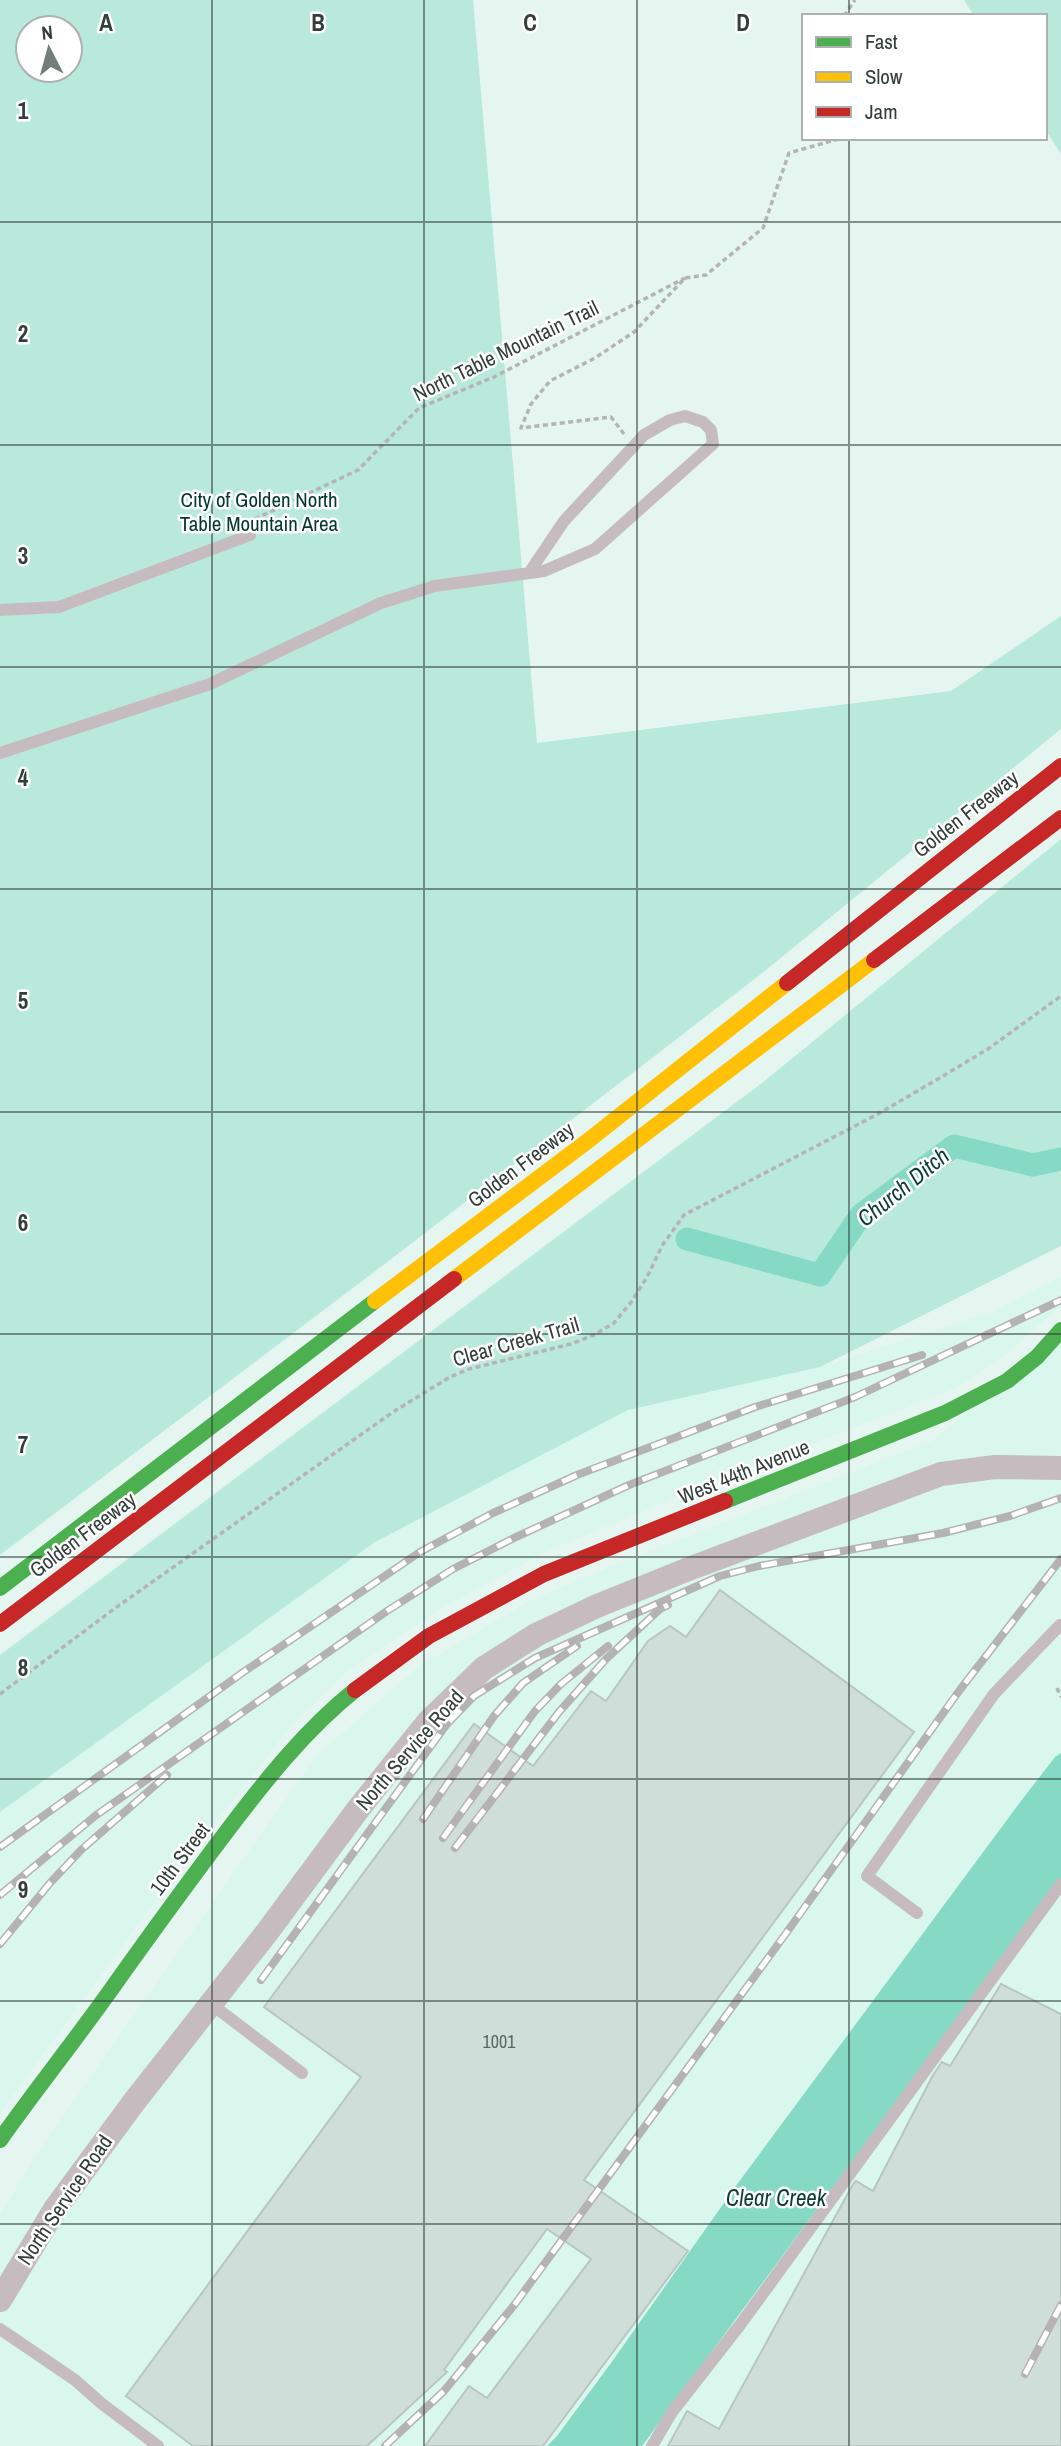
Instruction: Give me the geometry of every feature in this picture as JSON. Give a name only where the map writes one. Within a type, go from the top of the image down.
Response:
[{"type":"main road","name":"Golden Freeway","points":[[0,1588],[185,1444],[589,1140],[1061,766]]},
{"type":"main road","name":"Golden Freeway","points":[[0,1624],[1061,818]]},
{"type":"main road","name":"West 44th Avenue","points":[[429,1636],[544,1574],[945,1413],[1007,1381],[1037,1357],[1061,1330]]},
{"type":"main road","name":"10th Street","points":[[0,2140],[73,2044],[169,1908],[256,1793],[305,1735],[342,1700],[429,1636]]},
{"type":"street","name":"North Service Road","points":[[0,2300],[55,2209],[359,1808],[428,1722],[484,1668],[525,1642],[597,1606],[941,1475],[995,1467],[1061,1468]]},
{"type":"lane","points":[[0,753],[210,684],[381,603],[435,586],[544,571],[594,549],[713,444],[711,430],[703,422],[685,416],[670,420],[644,435],[564,521],[529,573]]},
{"type":"lane","points":[[0,610],[59,607],[250,535]]},
{"type":"lane","points":[[917,1913],[867,1876],[994,1694],[1061,1625]]},
{"type":"lane","points":[[652,2446],[672,2412],[740,2325],[1061,1884]]},
{"type":"lane","points":[[211,2004],[303,2073]]},
{"type":"lane","points":[[0,2329],[75,2380],[158,2446]]},
{"type":"path","name":"North Table Mountain Trail","points":[[254,520],[358,470],[419,408],[494,377],[685,278],[706,275],[763,228],[789,153],[835,140]]},
{"type":"path","points":[[633,447],[611,417],[521,428],[531,404],[550,381],[595,358],[634,332],[685,278]]},
{"type":"path","name":"Clear Creek Trail","points":[[0,1693],[114,1608],[393,1412],[469,1369],[571,1345],[614,1323],[632,1301],[662,1246],[684,1215],[878,1114],[988,1049],[1061,996]]},
{"type":"path","points":[[1056,1688],[1061,1697]]},
{"type":"shaded area","points":[[1061,1277],[1061,1308],[1003,1357],[956,1388],[689,1492],[550,1550],[441,1608],[348,1671],[294,1722],[170,1881],[0,2113],[0,1812],[375,1542],[628,1410],[820,1367],[994,1311]]},
{"type":"shaded area","points":[[1061,1329],[1061,2446],[0,2446],[0,2215],[37,2153],[315,1757],[419,1666],[531,1600],[934,1440]]},
{"type":"green space","name":"City of Golden North Table Mountain Area","points":[[0,0],[473,0],[537,743],[951,691],[1061,616],[1061,729],[761,974],[386,1263],[0,1555]]},
{"type":"green space","points":[[964,0],[1061,0],[1061,154],[1047,132],[1047,14],[973,14]]},
{"type":"green space","points":[[1061,839],[1061,1246],[820,1367],[628,1410],[375,1542],[0,1812],[0,1655],[762,1083]]},
{"type":"water","name":"Clear Creek","points":[[1061,1753],[1061,1879],[642,2446],[547,2446],[611,2363],[738,2183],[1021,1801]]},
{"type":"building","points":[[720,1590],[914,1732],[584,2180],[688,2251],[543,2446],[425,2446],[469,2386],[487,2398],[591,2259],[547,2229],[444,2370],[447,2372],[367,2446],[193,2446],[126,2396],[361,2077],[264,2007],[474,1724],[533,1766],[591,1691],[606,1701],[648,1641],[670,1626],[686,1637]]},
{"type":"building","points":[[1001,1984],[1061,2014],[1061,2446],[668,2446],[687,2411],[719,2429],[853,2184],[856,2181],[873,2191],[933,2075],[942,2062],[950,2066]]},
{"type":"waterway","name":"Church Ditch","points":[[687,1239],[820,1275],[861,1215],[954,1146],[1033,1165],[1061,1159]]},
{"type":"railway","points":[[0,1895],[95,1816],[387,1611],[453,1569],[629,1485],[855,1397],[1061,1300]]},
{"type":"railway","points":[[0,1847],[242,1673],[420,1552],[493,1513],[577,1475],[755,1407],[922,1355]]},
{"type":"railway","points":[[261,1980],[447,1724],[474,1696],[535,1658],[720,1576],[759,1566],[943,1533],[1010,1516],[1061,1498]]},
{"type":"railway","points":[[385,2446],[444,2391],[515,2304],[959,1691],[1061,1559]]},
{"type":"railway","points":[[455,1848],[559,1712],[606,1659],[660,1609],[668,1605]]},
{"type":"railway","points":[[423,1819],[494,1716],[523,1683],[577,1646]]},
{"type":"railway","points":[[443,1838],[535,1711],[561,1684],[608,1646]]},
{"type":"railway","points":[[0,1944],[81,1850],[167,1775]]},
{"type":"railway","points":[[1025,2374],[1061,2305]]},
{"type":"traffic: fast","points":[[0,1588],[375,1301]]},
{"type":"traffic: fast","points":[[725,1501],[945,1413],[1007,1381],[1037,1357],[1061,1330]]},
{"type":"traffic: fast","points":[[0,2140],[256,1794],[319,1722],[355,1690]]},
{"type":"traffic: slow","points":[[454,1279],[874,960]]},
{"type":"traffic: slow","points":[[375,1301],[589,1140],[787,983]]},
{"type":"traffic: jam","points":[[787,983],[1061,766]]},
{"type":"traffic: jam","points":[[874,960],[1061,818]]},
{"type":"traffic: jam","points":[[0,1624],[454,1279]]},
{"type":"traffic: jam","points":[[355,1690],[429,1636],[544,1574],[725,1501]]}]
